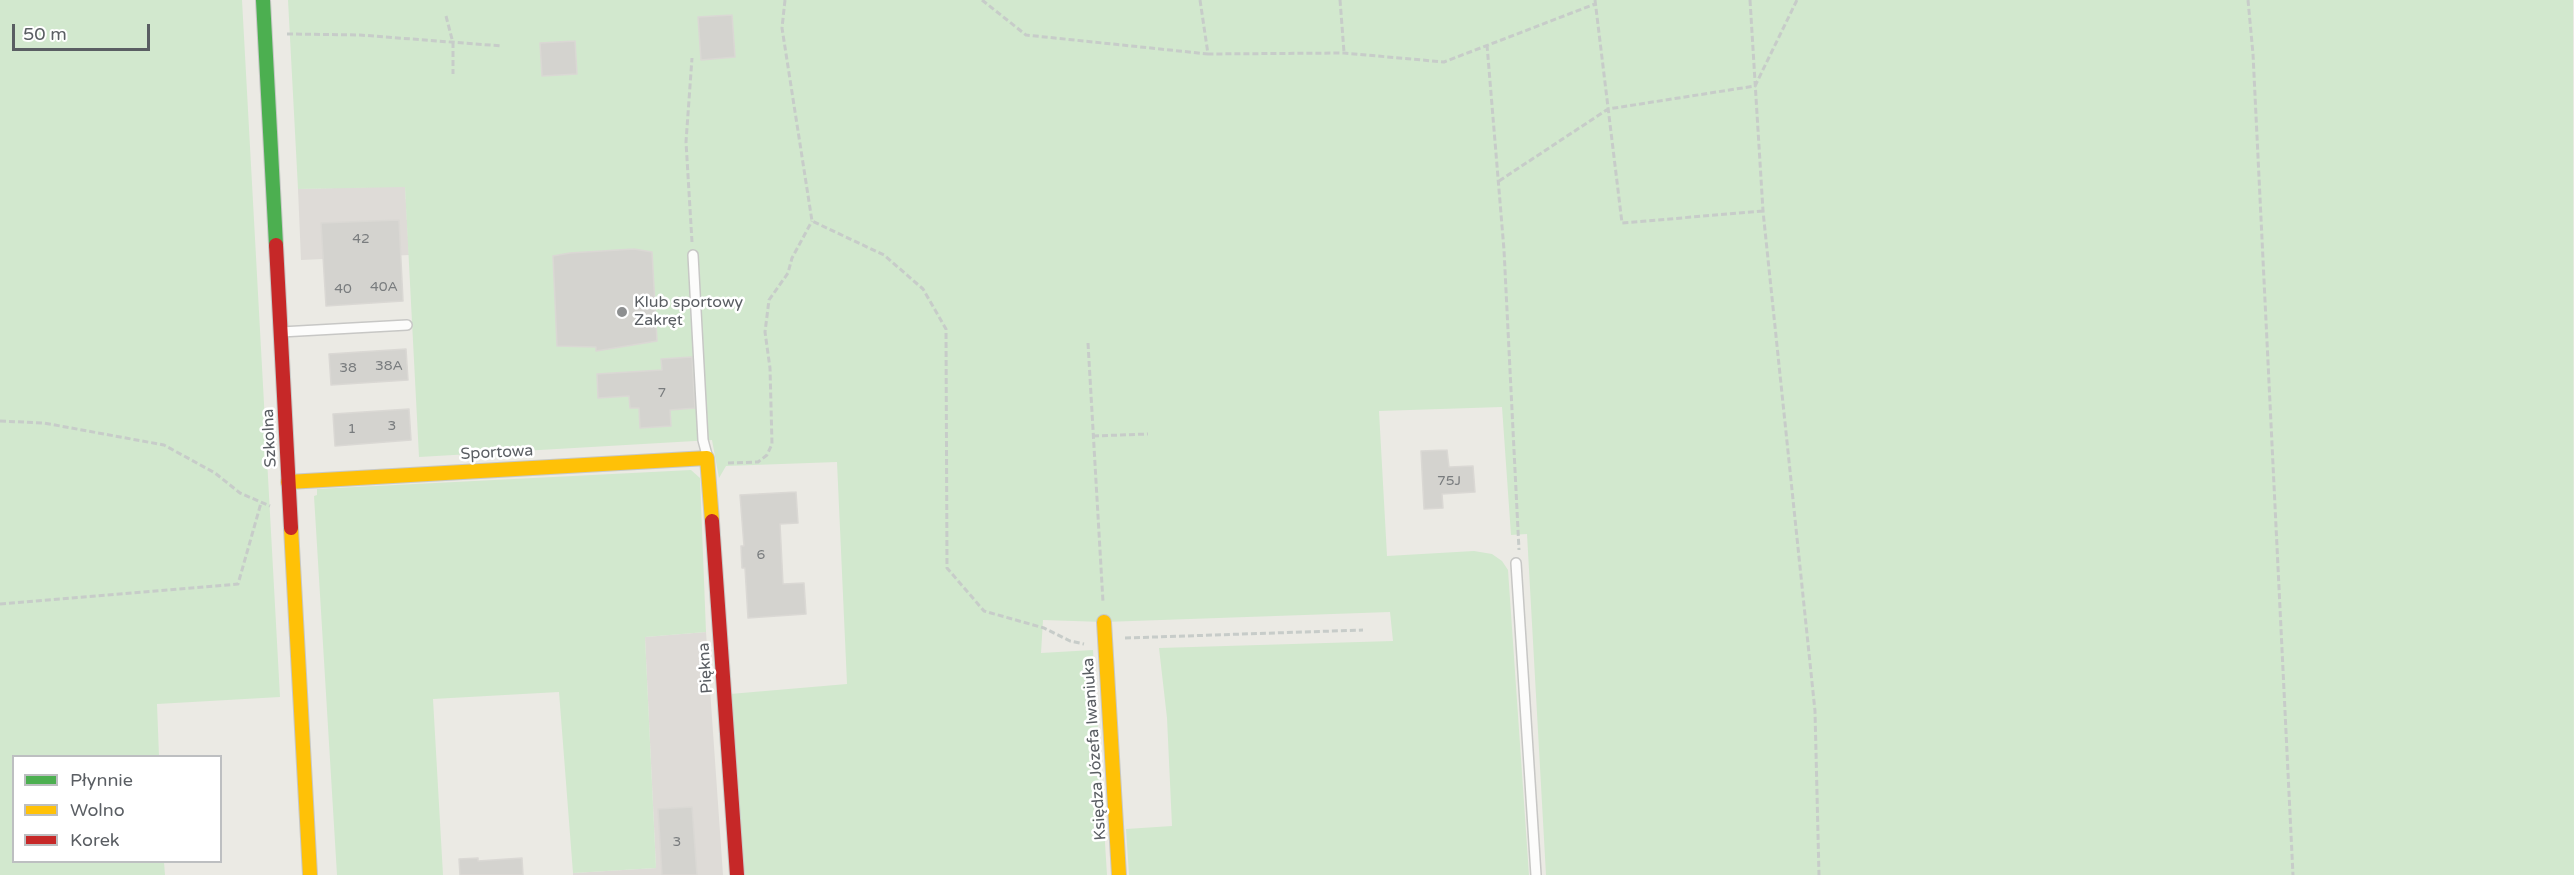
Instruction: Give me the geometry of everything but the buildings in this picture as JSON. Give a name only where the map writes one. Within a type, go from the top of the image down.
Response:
[{"type":"street","name":"Szkolna","points":[[262,0],[310,875]]},
{"type":"street","name":"Sportowa","points":[[288,482],[707,458]]},
{"type":"street","name":"Piękna","points":[[707,458],[737,875]]},
{"type":"street","name":"Księdza Józefa Iwaniuka","points":[[1104,622],[1119,875]]},
{"type":"lane","points":[[693,255],[703,440],[707,458]]},
{"type":"lane","points":[[280,333],[407,325]]},
{"type":"lane","points":[[1516,563],[1536,875]]},
{"type":"path","points":[[707,458],[716,463],[758,462],[767,455],[773,432],[770,368],[765,332],[769,300],[788,273],[792,258],[812,220],[782,28],[785,0]]},
{"type":"path","points":[[982,0],[1026,35],[1208,54],[1344,53],[1444,62],[1595,2],[1622,224],[1763,211]]},
{"type":"path","points":[[1200,0],[1208,54]]},
{"type":"path","points":[[1340,0],[1344,53]]},
{"type":"path","points":[[1750,0],[1763,211],[1815,711],[1819,875]]},
{"type":"path","points":[[1755,86],[1797,0]]},
{"type":"path","points":[[2248,0],[2253,54],[2293,875]]},
{"type":"path","points":[[446,16],[453,43],[453,74]]},
{"type":"path","points":[[282,32],[290,35],[360,35],[502,46]]},
{"type":"path","points":[[1488,45],[1499,181],[1520,544],[1516,563]]},
{"type":"path","points":[[692,58],[686,142],[693,255]]},
{"type":"path","points":[[1499,181],[1608,110],[1755,86]]},
{"type":"path","points":[[812,220],[884,255],[923,289],[946,328],[947,568],[984,611],[1044,628],[1070,641],[1105,644],[1364,630]]},
{"type":"path","points":[[1088,342],[1104,622]]},
{"type":"path","points":[[0,421],[44,423],[164,445],[215,473],[240,493],[261,504],[289,507]]},
{"type":"path","points":[[1093,436],[1148,434]]},
{"type":"path","points":[[0,604],[238,584],[261,504]]},
{"type":"shaded area","points":[[405,186],[409,255],[301,260],[298,189]]},
{"type":"shaded area","points":[[706,632],[723,875],[573,875],[573,873],[656,868],[645,637]]},
{"type":"green space","points":[[0,0],[242,0],[280,697],[157,704],[159,755],[12,755],[12,863],[164,863],[165,875],[0,875]]},
{"type":"green space","points":[[288,0],[2573,0],[2574,875],[1546,875],[1527,534],[1511,535],[1502,407],[1379,411],[1387,556],[1474,551],[1492,554],[1502,561],[1508,570],[1529,875],[1129,875],[1126,829],[1172,826],[1167,718],[1159,648],[1393,641],[1390,612],[1104,622],[1043,620],[1041,653],[1093,650],[1107,875],[742,875],[730,694],[847,684],[837,462],[726,466],[719,478],[712,440],[419,457],[405,187],[298,189]]},
{"type":"green space","points":[[691,470],[700,478],[706,632],[645,637],[656,868],[573,873],[559,692],[433,699],[443,875],[337,875],[314,496],[317,495],[317,489]]},
{"type":"traffic: fast","points":[[263,0],[276,245]]},
{"type":"traffic: slow","points":[[288,482],[707,458],[712,521]]},
{"type":"traffic: slow","points":[[291,528],[310,875]]},
{"type":"traffic: slow","points":[[1104,622],[1119,875]]},
{"type":"traffic: jam","points":[[276,245],[291,528]]},
{"type":"traffic: jam","points":[[712,521],[737,875]]},
{"type":"place","name":"Klub sportowy Zakręt","points":[[622,312]]}]
